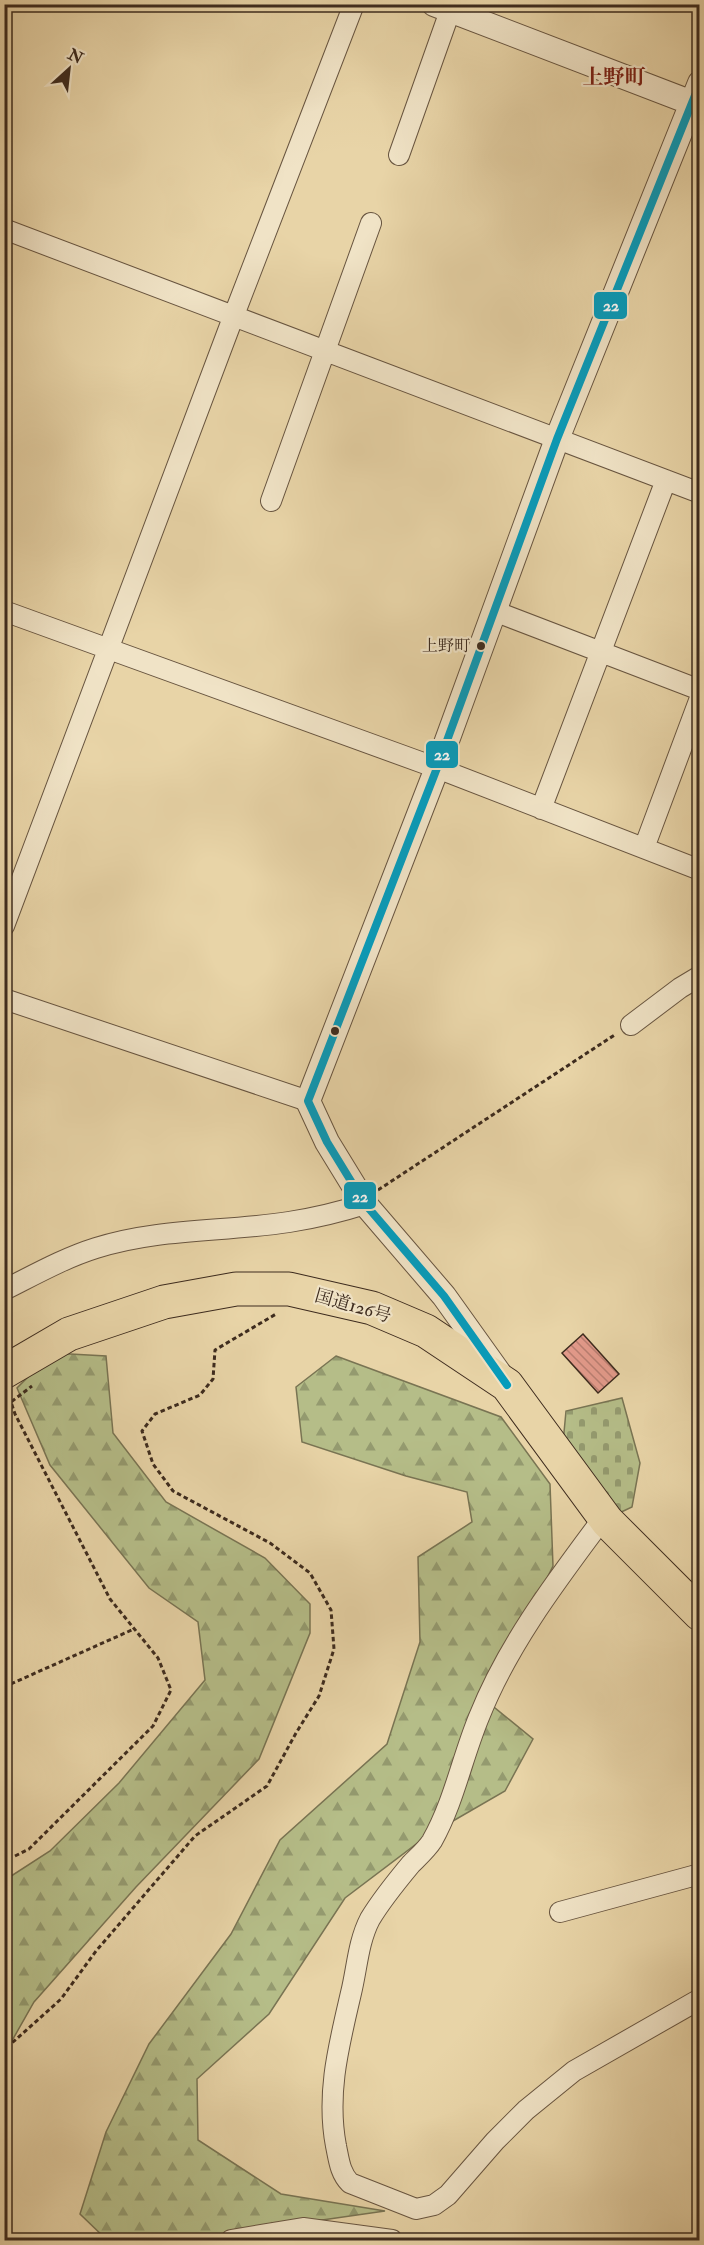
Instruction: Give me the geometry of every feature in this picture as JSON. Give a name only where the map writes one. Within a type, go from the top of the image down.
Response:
[{"type":"highway","name":"国道126号","points":[[8,1387],[69,1334],[164,1302],[236,1289],[289,1289],[372,1308],[426,1331],[507,1385],[604,1517],[699,1614]]},
{"type":"street","points":[[4,926],[234,315],[354,4]]},
{"type":"street","points":[[399,155],[442,8],[697,98],[557,439],[437,768],[308,1101],[327,1142],[365,1204],[444,1296],[507,1385]]},
{"type":"street","points":[[272,501],[371,223]]},
{"type":"street","points":[[4,229],[699,493]]},
{"type":"street","points":[[541,809],[666,480]]},
{"type":"street","points":[[4,611],[437,768],[699,870]]},
{"type":"street","points":[[494,611],[699,690]]},
{"type":"street","points":[[644,848],[699,698]]},
{"type":"street","points":[[631,1025],[699,976]]},
{"type":"street","points":[[4,999],[308,1101]]},
{"type":"street","points":[[4,1290],[95,1248],[170,1233],[289,1222],[365,1204]]},
{"type":"street","points":[[604,1517],[551,1588],[494,1683],[478,1717],[458,1778],[431,1842],[387,1893],[369,1921],[356,1959],[352,1991],[335,2063],[332,2121],[340,2166],[345,2177],[350,2183],[416,2209],[434,2205],[448,2195],[495,2141],[526,2110],[574,2071],[699,1999]]},
{"type":"street","points":[[560,1912],[699,1874]]},
{"type":"street","points":[[231,2241],[303,2228],[392,2241]]},
{"type":"path","points":[[365,1204],[382,1186],[631,1025]]},
{"type":"path","points":[[4,2055],[13,2042],[61,1999],[96,1951],[195,1836],[267,1786],[319,1696],[334,1649],[331,1610],[310,1573],[270,1543],[173,1491],[153,1464],[142,1431],[155,1414],[200,1395],[213,1379],[215,1350],[287,1308],[289,1289]]},
{"type":"path","points":[[8,1387],[40,1381]]},
{"type":"path","points":[[4,1406],[8,1387]]},
{"type":"path","points":[[8,1387],[15,1414],[110,1599],[158,1658],[171,1690],[153,1726],[29,1849],[15,1856]]},
{"type":"path","points":[[4,1687],[134,1629]]},
{"type":"green space","points":[[52,1353],[106,1356],[113,1433],[166,1502],[265,1558],[310,1604],[310,1633],[259,1759],[136,1887],[34,2002],[5,2053],[5,1880],[50,1851],[119,1783],[205,1680],[198,1622],[149,1588],[50,1465],[17,1388]]},
{"type":"green space","points":[[336,1356],[501,1417],[550,1484],[553,1566],[505,1662],[489,1703],[533,1739],[505,1791],[427,1836],[345,1898],[269,2014],[197,2079],[198,2140],[281,2194],[385,2211],[182,2240],[107,2240],[80,2214],[106,2132],[149,2044],[231,1934],[280,1840],[387,1744],[420,1642],[418,1557],[472,1522],[467,1492],[406,1476],[302,1442],[296,1387]]},
{"type":"green space","points":[[622,1398],[640,1463],[632,1507],[615,1515],[563,1443],[566,1411]]},
{"type":"building","points":[[583,1334],[619,1374],[598,1393],[562,1353]]},
{"type":"transit line","name":"22","points":[[507,1385],[444,1296],[365,1204],[327,1142],[308,1101],[437,768],[557,439],[700,83]]},
{"type":"place","name":"上野町","points":[[481,646]]},
{"type":"district","name":"上野町","points":[[614,77]]}]
